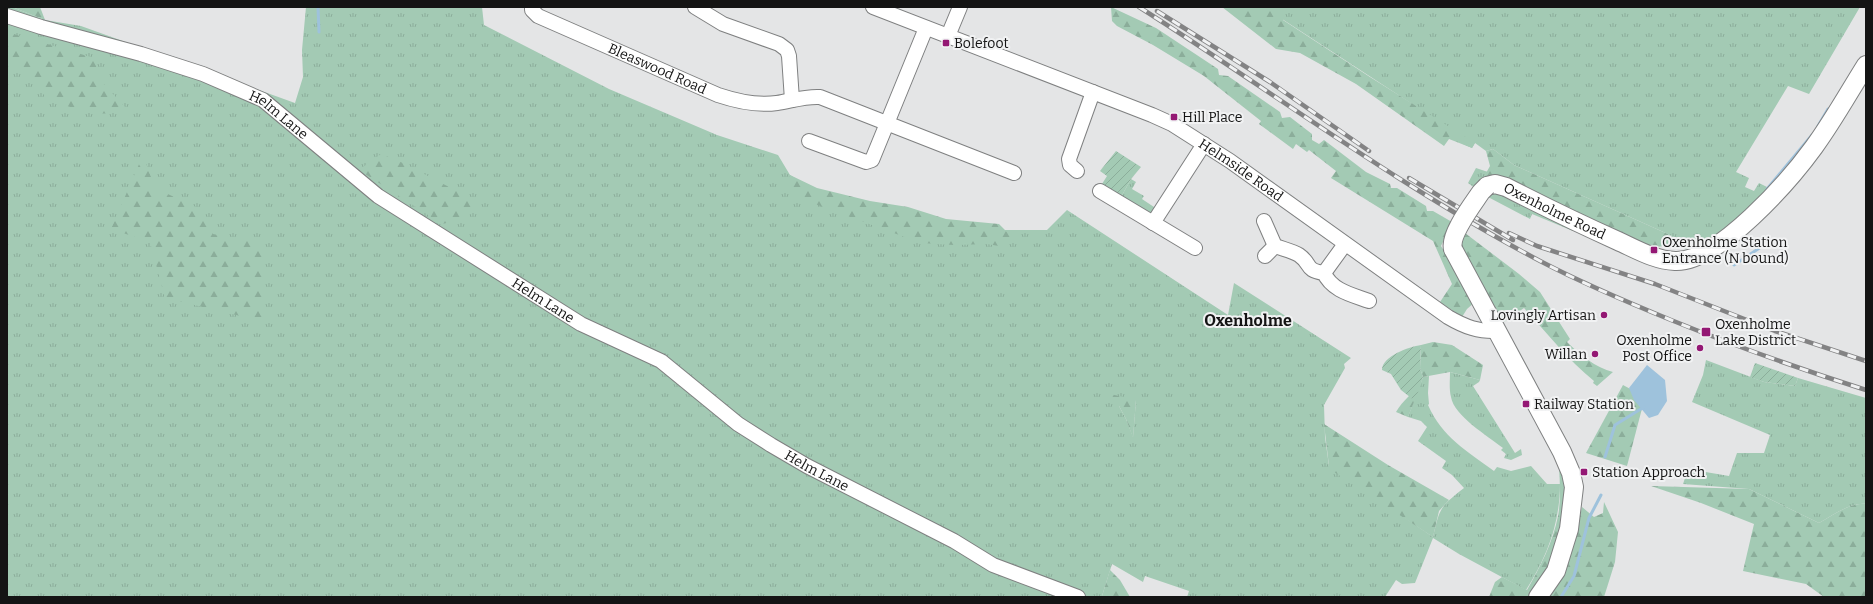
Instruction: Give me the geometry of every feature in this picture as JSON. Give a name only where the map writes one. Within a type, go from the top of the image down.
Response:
[{"type":"main road","name":"Oxenholme Road","points":[[1538,597],[1556,571],[1566,536],[1574,495],[1573,480],[1562,452],[1453,249],[1452,245],[1454,236],[1481,192],[1487,186],[1495,184],[1506,187],[1591,229],[1656,258],[1676,261],[1692,258],[1712,248],[1732,235],[1789,178],[1823,135],[1866,65]]},
{"type":"street","name":"Bleaswood Road","points":[[532,7],[532,10],[538,16],[718,95],[734,100],[757,104],[776,103],[805,97],[820,97],[887,123],[998,172],[1014,173]]},
{"type":"street","points":[[695,7],[723,24],[779,44],[787,50],[789,56],[792,100]]},
{"type":"street","name":"Helmside Road","points":[[873,7],[1161,118],[1204,144],[1462,325],[1482,331],[1498,332]]},
{"type":"street","points":[[948,36],[960,7]]},
{"type":"street","name":"Helm Lane","points":[[7,16],[41,27],[141,54],[196,72],[263,100],[378,196],[581,324],[661,361],[738,424],[771,446],[806,466],[954,541],[993,565],[1078,597]]},
{"type":"street","points":[[809,141],[870,163],[926,28]]},
{"type":"street","points":[[1077,171],[1070,165],[1069,158],[1093,92]]},
{"type":"street","points":[[1153,223],[1204,144]]},
{"type":"street","points":[[1100,191],[1195,248]]},
{"type":"street","points":[[1264,221],[1275,246],[1300,255],[1309,268],[1314,271],[1324,273]]},
{"type":"street","points":[[1324,273],[1345,244]]},
{"type":"street","points":[[1265,256],[1275,246]]},
{"type":"street","points":[[1324,273],[1327,280],[1333,286],[1369,302]]},
{"type":"green space","points":[[7,7],[12,7],[45,20],[81,26],[295,103],[303,77],[302,50],[306,7],[482,7],[484,25],[609,89],[717,135],[778,155],[790,175],[817,192],[861,207],[1004,230],[1047,230],[1067,210],[1228,315],[1234,283],[1351,358],[1344,364],[1345,368],[1324,405],[1325,437],[1329,466],[1433,537],[1437,519],[1442,508],[1450,499],[1464,488],[1452,475],[1442,468],[1446,461],[1418,441],[1427,427],[1421,421],[1408,417],[1423,377],[1429,376],[1428,405],[1434,416],[1448,435],[1465,450],[1494,471],[1497,467],[1511,471],[1531,466],[1547,484],[1560,484],[1558,512],[1551,539],[1540,565],[1526,590],[1459,554],[1433,538],[1415,583],[1402,584],[1396,580],[1385,597],[1187,597],[1189,591],[1145,576],[1143,582],[1112,564],[1102,596],[1104,597],[7,597]],"holes":[[[1136,400],[1133,437],[1119,406]]]},
{"type":"green space","points":[[12,7],[40,7],[45,20]]},
{"type":"green space","points":[[1111,7],[1156,28],[1218,69],[1219,75],[1228,76],[1280,112],[1282,118],[1290,117],[1312,134],[1312,140],[1319,144],[1324,140],[1366,172],[1390,184],[1391,188],[1397,188],[1426,206],[1427,211],[1433,211],[1452,222],[1441,246],[1475,302],[1467,309],[1462,317],[1440,302],[1452,284],[1433,241],[1331,178],[1336,171],[1309,150],[1307,152],[1296,144],[1293,149],[1259,124],[1261,121],[1204,76],[1153,45],[1117,26],[1112,21]]},
{"type":"green space","points":[[1222,7],[1283,7],[1283,20],[1475,143],[1472,148],[1449,139],[1444,146],[1356,84],[1300,53],[1276,49]]},
{"type":"green space","points":[[1283,7],[1860,7],[1809,94],[1788,86],[1736,172],[1749,178],[1745,187],[1754,191],[1759,183],[1771,189],[1743,220],[1692,250],[1682,248],[1679,239],[1514,165],[1493,149],[1486,151],[1475,143],[1472,148],[1463,144],[1429,115],[1282,19]]},
{"type":"green space","points":[[7,32],[94,58],[100,80],[125,107],[111,113],[104,114],[87,112],[69,107],[46,96],[24,73],[19,70],[7,70]]},
{"type":"green space","points":[[1493,149],[1514,165],[1679,239],[1682,248],[1664,246],[1649,248],[1481,182],[1490,166],[1486,151]]},
{"type":"green space","points":[[1116,151],[1141,167],[1131,179],[1121,197],[1102,184],[1107,176],[1100,171]]},
{"type":"green space","points":[[381,154],[403,163],[472,199],[469,218],[442,224],[359,170]]},
{"type":"green space","points":[[143,155],[155,188],[204,211],[213,234],[263,244],[265,322],[165,298],[150,242],[111,229]]},
{"type":"green space","points":[[1476,168],[1488,172],[1475,188],[1468,183]]},
{"type":"green space","points":[[790,175],[817,188],[870,201],[908,207],[946,219],[999,224],[1011,236],[1005,247],[987,244],[954,245],[921,243],[804,200],[781,188]]},
{"type":"green space","points":[[1131,179],[1136,182],[1132,189],[1144,196],[1142,199],[1157,209],[1154,212],[1150,214],[1121,197]]},
{"type":"green space","points":[[1495,192],[1574,228],[1573,231],[1532,214],[1530,219],[1488,197],[1488,194]]},
{"type":"green space","points":[[1465,233],[1540,292],[1570,339],[1567,342],[1572,347],[1594,364],[1613,372],[1597,386],[1593,383],[1594,381],[1566,355],[1524,308],[1501,324],[1459,246]]},
{"type":"green space","points":[[1433,342],[1452,345],[1483,365],[1480,380],[1450,372],[1423,377],[1420,368],[1421,345]]},
{"type":"green space","points":[[1421,345],[1420,368],[1423,377],[1415,401],[1401,390],[1391,374],[1382,370],[1386,360],[1391,356],[1403,350]]},
{"type":"green space","points":[[1706,360],[1764,382],[1795,386],[1798,378],[1866,398],[1866,504],[1848,507],[1819,523],[1749,489],[1683,484],[1688,469],[1729,476],[1737,453],[1764,453],[1770,435],[1692,402],[1703,375]]},
{"type":"green space","points":[[1755,363],[1798,378],[1795,386],[1764,382],[1750,377]]},
{"type":"green space","points":[[1450,372],[1480,380],[1473,386],[1515,453],[1521,449],[1522,455],[1511,460],[1504,458],[1506,454],[1501,450],[1503,448],[1472,425],[1458,411],[1453,404],[1451,397]]},
{"type":"green space","points":[[1422,382],[1408,417],[1396,412],[1402,404]]},
{"type":"green space","points":[[1623,385],[1645,397],[1627,466],[1586,453]]},
{"type":"green space","points":[[1106,393],[1136,400],[1133,438],[1126,419],[1119,406]]},
{"type":"green space","points":[[1324,424],[1388,465],[1449,500],[1439,511],[1433,537],[1328,468]]},
{"type":"green space","points":[[1559,467],[1564,475],[1564,501],[1562,524],[1552,566],[1530,597],[1489,597],[1495,582],[1502,577],[1527,590],[1532,581],[1546,554],[1556,526],[1560,504]]},
{"type":"green space","points":[[1651,486],[1749,489],[1819,523],[1848,507],[1866,504],[1866,597],[1824,597],[1806,584],[1743,571],[1754,524],[1701,503]]},
{"type":"green space","points":[[1604,502],[1618,532],[1615,562],[1604,597],[1548,597],[1564,574],[1572,551],[1582,507],[1594,517],[1603,513]]},
{"type":"green space","points":[[1110,570],[1120,580],[1130,597],[1102,596]]},
{"type":"water","points":[[1647,365],[1665,380],[1667,401],[1658,415],[1649,418],[1634,400],[1629,388]]},
{"type":"waterway","points":[[318,7],[319,32]]},
{"type":"waterway","points":[[1818,126],[1828,109]]},
{"type":"waterway","points":[[1767,189],[1812,135]]},
{"type":"waterway","points":[[1734,265],[1761,247]]},
{"type":"waterway","points":[[1605,457],[1615,425],[1644,407]]},
{"type":"waterway","points":[[1561,597],[1574,576],[1589,518],[1601,495]]},
{"type":"railway","points":[[1139,7],[1338,139],[1438,203],[1542,262],[1574,278],[1695,330],[1768,357],[1866,390]]},
{"type":"railway","points":[[1157,11],[1270,82],[1369,151]]},
{"type":"railway","points":[[1409,178],[1513,240]]},
{"type":"railway","points":[[1509,233],[1537,246],[1655,284],[1775,331],[1866,361]]},
{"type":"place","name":"Bolefoot","points":[[946,43]]},
{"type":"place","name":"Hill Place","points":[[1174,117]]},
{"type":"place","name":"Oxenholme Station Entrance (N bound)","points":[[1654,250]]},
{"type":"place","name":"Lovingly Artisan","points":[[1604,315]]},
{"type":"place","name":"Oxenholme Lake District","points":[[1706,332]]},
{"type":"place","name":"Oxenholme Post Office","points":[[1700,348]]},
{"type":"place","name":"Willan","points":[[1595,354]]},
{"type":"place","name":"Railway Station","points":[[1526,404]]},
{"type":"place","name":"Station Approach","points":[[1584,472]]},
{"type":"district","name":"Oxenholme","points":[[1248,320]]}]
